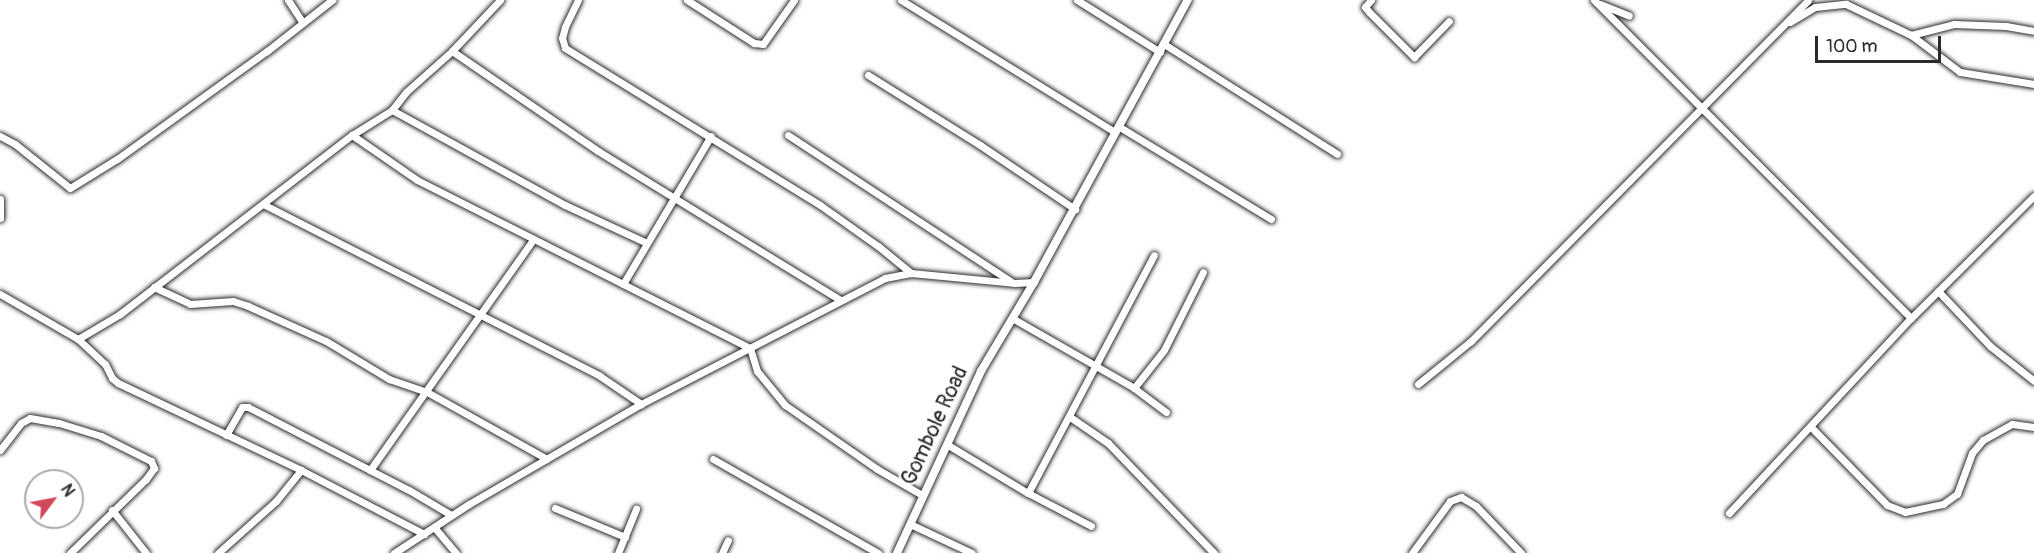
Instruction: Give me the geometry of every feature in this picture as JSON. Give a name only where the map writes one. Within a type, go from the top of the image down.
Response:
[{"type":"street","points":[[288,0],[303,24]]},
{"type":"street","points":[[0,135],[15,144],[70,188],[117,159],[303,24],[332,0]]},
{"type":"street","points":[[78,339],[120,314],[352,135],[392,110],[406,92],[452,51],[500,0]]},
{"type":"street","points":[[578,0],[562,38],[565,48],[820,205],[878,246],[911,273]]},
{"type":"street","points":[[687,0],[754,43],[763,44],[794,0]]},
{"type":"street","points":[[901,0],[1272,219]]},
{"type":"street","points":[[1077,0],[1162,48],[1337,154]]},
{"type":"street","name":"Gombole Road","points":[[897,553],[981,370],[1075,209],[1188,0]]},
{"type":"street","points":[[1371,0],[1365,6],[1369,12],[1414,57],[1449,21]]},
{"type":"street","points":[[1418,384],[1471,340],[1701,111],[1808,0]]},
{"type":"street","points":[[1598,1],[1629,16]]},
{"type":"street","points":[[1598,1],[1701,111],[1911,318]]},
{"type":"street","points":[[1778,30],[1815,7],[1846,4],[1911,35],[1960,72],[2034,84]]},
{"type":"street","points":[[1911,35],[1954,24],[2006,26],[2034,31]]},
{"type":"street","points":[[452,51],[598,151],[840,300]]},
{"type":"street","points":[[868,75],[980,145],[1075,209]]},
{"type":"street","points":[[392,110],[565,205],[647,243]]},
{"type":"street","points":[[352,135],[417,180],[750,348],[757,370],[785,405],[877,469],[922,495]]},
{"type":"street","points":[[788,135],[1014,283]]},
{"type":"street","points":[[623,284],[672,198],[711,136]]},
{"type":"street","points":[[1729,513],[1911,318],[2034,196]]},
{"type":"street","points":[[0,199],[0,218]]},
{"type":"street","points":[[263,204],[600,376],[641,404]]},
{"type":"street","points":[[370,470],[533,240]]},
{"type":"street","points":[[1028,493],[1154,255]]},
{"type":"street","points":[[1134,388],[1164,350],[1203,272]]},
{"type":"street","points":[[394,553],[451,515],[641,404],[885,278],[911,273],[1014,283],[1034,282]]},
{"type":"street","points":[[154,287],[190,304],[233,301],[248,306],[326,341],[389,379],[427,392],[547,459]]},
{"type":"street","points":[[1938,291],[1990,346],[2034,381]]},
{"type":"street","points":[[0,294],[78,339],[105,363],[112,378],[118,383],[301,470],[424,534]]},
{"type":"street","points":[[1012,318],[1134,388],[1166,412]]},
{"type":"street","points":[[226,435],[244,406],[370,470],[451,515]]},
{"type":"street","points":[[1070,417],[1108,443],[1214,553]]},
{"type":"street","points":[[0,450],[21,423],[30,418],[59,423],[101,436],[151,461],[153,468],[146,479],[70,553]]},
{"type":"street","points":[[1811,426],[1887,505],[1905,512],[1943,504],[1957,494],[1972,453],[1983,440],[2012,424],[2034,427]]},
{"type":"street","points":[[948,445],[1028,493],[1091,526]]},
{"type":"street","points":[[713,459],[878,553]]},
{"type":"street","points":[[218,553],[276,501],[301,470]]},
{"type":"street","points":[[1412,553],[1450,501],[1461,497],[1476,506],[1521,553]]},
{"type":"street","points":[[555,508],[625,537]]},
{"type":"street","points":[[618,553],[636,508]]},
{"type":"street","points":[[112,510],[146,553]]},
{"type":"street","points":[[910,524],[972,553]]},
{"type":"street","points":[[434,527],[456,553]]},
{"type":"street","points":[[722,553],[728,540]]}]
